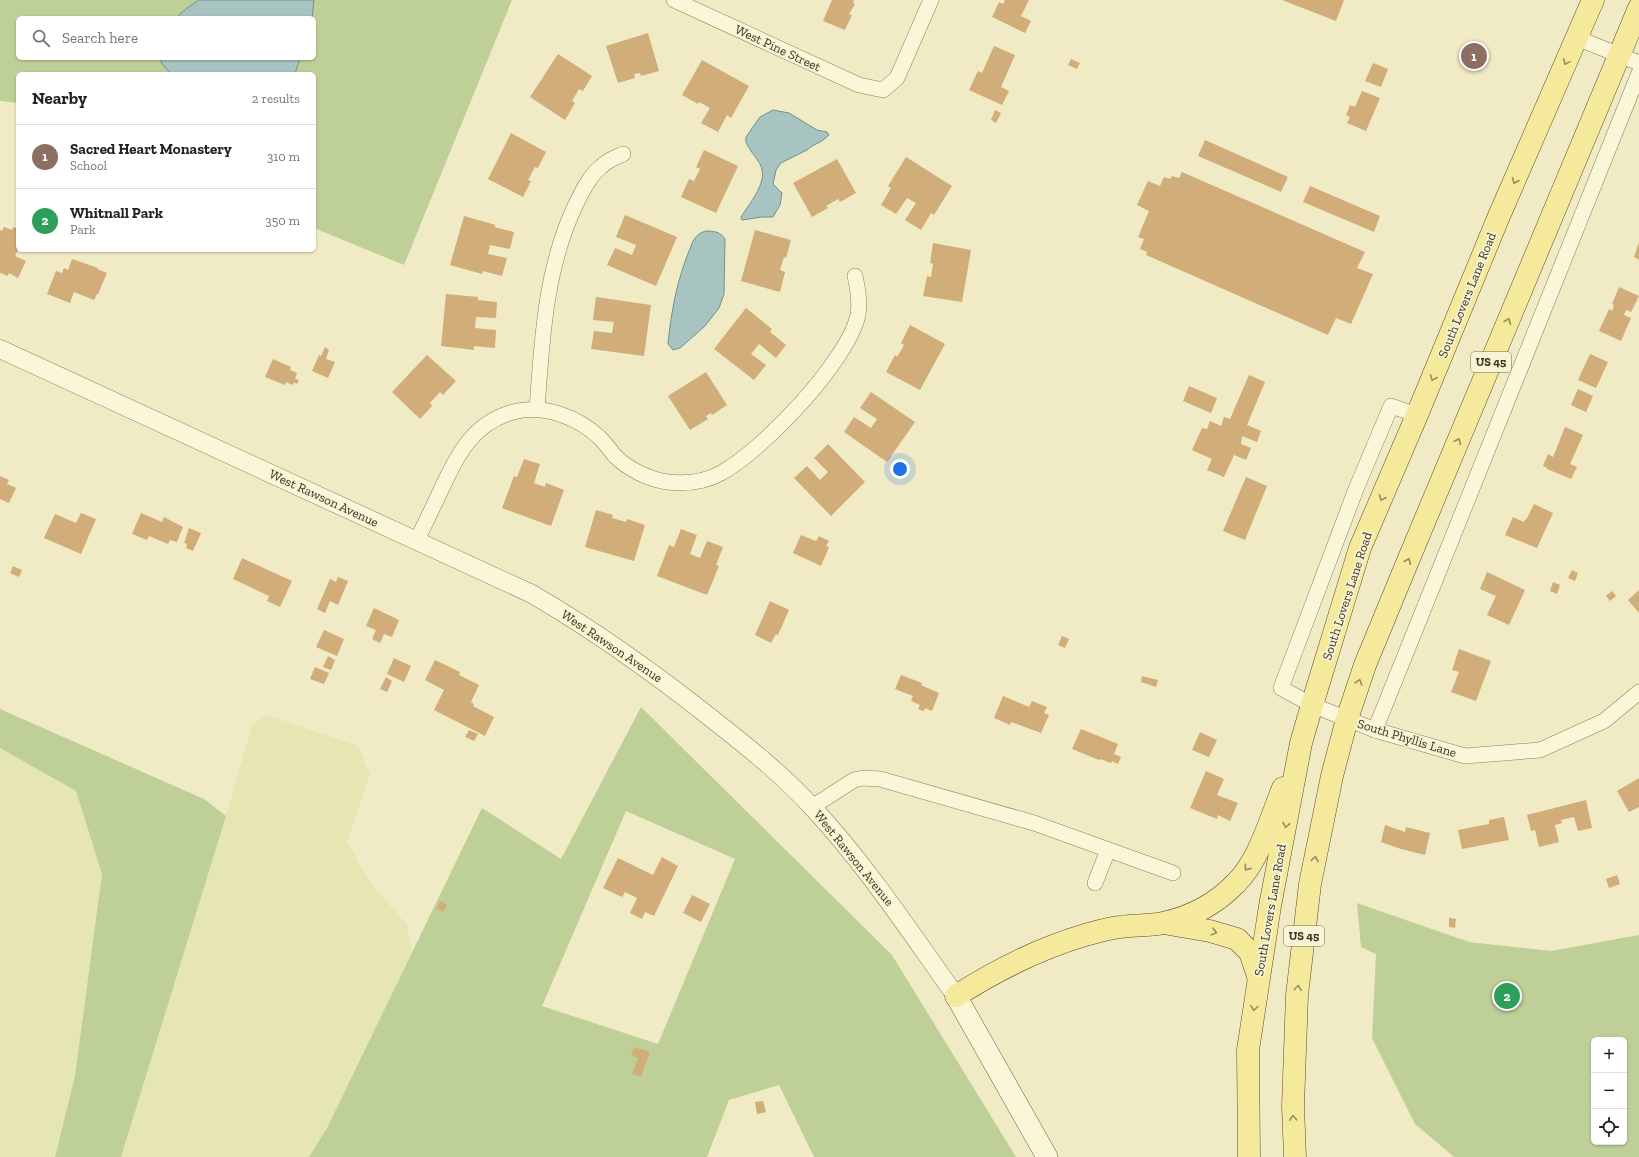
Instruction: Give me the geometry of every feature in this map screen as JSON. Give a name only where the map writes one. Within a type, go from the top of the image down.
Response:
[{"type":"main road","name":"South Lovers Lane Road","points":[[1295,1157],[1293,1106],[1298,987],[1310,884],[1332,776],[1329,712],[1360,548],[1418,415],[1500,216],[1593,0]]},
{"type":"main road","name":"South Lovers Lane Road","points":[[1249,1157],[1248,1050],[1258,976],[1301,743],[1329,712],[1365,665],[1639,8]]},
{"type":"main road","points":[[956,996],[983,979],[1057,945],[1086,935],[1119,927],[1162,923],[1193,914],[1218,900],[1238,882],[1254,859],[1301,743]]},
{"type":"main road","points":[[1162,923],[1210,931],[1237,939],[1250,952],[1258,976]]},
{"type":"main road","name":"West Rawson Avenue","points":[[956,996],[1048,1157]]},
{"type":"street","name":"West Pine Street","points":[[674,0],[859,85],[884,90],[897,78],[931,0]]},
{"type":"street","points":[[1577,38],[1639,63]]},
{"type":"street","points":[[1375,730],[1639,72]]},
{"type":"street","points":[[537,409],[543,327],[553,272],[563,236],[577,202],[591,177],[608,161],[623,154]]},
{"type":"street","points":[[417,540],[450,469],[471,437],[484,426],[500,416],[524,410],[537,409],[549,411],[573,419],[596,435],[622,463],[654,479],[666,482],[694,482],[708,479],[721,473],[747,455],[787,418],[814,388],[835,360],[854,329],[858,315],[859,302],[856,276]]},
{"type":"street","name":"West Rawson Avenue","points":[[0,348],[532,594],[613,644],[663,680],[733,735],[812,807],[865,869],[956,996]]},
{"type":"street","name":"South Phyllis Lane","points":[[1418,415],[1391,406],[1356,489],[1281,688],[1329,712],[1375,730],[1465,756],[1540,750],[1604,721],[1639,692]]},
{"type":"street","points":[[812,807],[854,780],[863,778],[880,779],[1034,824],[1173,873]]},
{"type":"street","points":[[1095,883],[1108,850]]},
{"type":"green space","points":[[0,0],[512,0],[404,265],[316,229],[316,72],[16,72],[16,103],[0,101]]},
{"type":"green space","points":[[641,707],[892,955],[1016,1157],[814,1157],[779,1085],[729,1100],[707,1157],[309,1157],[327,1128],[482,808],[561,859]],"holes":[[[626,811],[735,859],[658,1044],[542,1006]]]},
{"type":"green space","points":[[0,709],[204,799],[226,816],[121,1157],[55,1157],[75,1076],[102,874],[76,791],[0,748]]},
{"type":"green space","points":[[267,715],[358,746],[370,774],[347,842],[369,881],[407,925],[412,952],[327,1128],[309,1157],[121,1157],[226,816],[252,725]]},
{"type":"green space","points":[[0,748],[76,791],[102,874],[75,1076],[55,1157],[0,1157]]},
{"type":"green space","points":[[1357,903],[1469,942],[1551,951],[1639,935],[1639,1157],[1454,1157],[1415,1124],[1372,1038],[1376,954],[1361,947]]},
{"type":"water","points":[[199,0],[314,0],[312,16],[178,16]]},
{"type":"water","points":[[161,60],[299,60],[296,72],[169,72],[162,64]]},
{"type":"water","points":[[773,110],[789,113],[817,130],[827,132],[829,135],[807,150],[781,163],[776,170],[773,184],[782,193],[780,205],[773,217],[742,220],[741,217],[756,195],[763,176],[760,165],[747,144],[746,137],[760,117]]},
{"type":"water","points":[[706,231],[717,232],[725,239],[724,294],[719,308],[705,326],[680,348],[673,350],[668,344],[678,285],[693,242],[698,235]]},
{"type":"building","points":[[832,0],[854,0],[853,3],[855,4],[849,14],[852,15],[845,30],[823,21]]},
{"type":"building","points":[[1005,0],[1029,0],[1021,16],[1031,21],[1025,33],[992,17],[999,2],[1003,4]]},
{"type":"building","points":[[1282,0],[1344,0],[1336,21]]},
{"type":"building","points":[[648,33],[659,71],[641,76],[640,73],[634,74],[635,78],[618,83],[606,46]]},
{"type":"building","points":[[994,46],[1015,55],[1001,87],[1009,91],[1002,105],[969,90],[978,71],[982,73]]},
{"type":"building","points":[[558,54],[592,76],[583,91],[579,89],[572,101],[575,103],[565,120],[530,97]]},
{"type":"building","points":[[1071,59],[1080,63],[1077,69],[1068,65]]},
{"type":"building","points":[[702,60],[749,86],[731,118],[727,115],[718,132],[701,123],[710,108],[699,102],[698,104],[682,95]]},
{"type":"building","points":[[1373,63],[1388,69],[1381,87],[1365,81]]},
{"type":"building","points":[[1362,91],[1380,98],[1366,131],[1347,123],[1350,117],[1346,115],[1350,105],[1355,107]]},
{"type":"building","points":[[995,110],[1001,113],[996,123],[991,120]]},
{"type":"building","points":[[511,133],[546,152],[538,168],[535,167],[528,180],[531,181],[523,197],[488,179]]},
{"type":"building","points":[[1205,140],[1288,177],[1281,192],[1198,156]]},
{"type":"building","points":[[704,150],[738,166],[716,213],[681,197],[689,179],[694,181],[700,169],[696,167]]},
{"type":"building","points":[[906,157],[952,186],[934,215],[931,213],[921,230],[905,220],[916,203],[907,198],[896,214],[881,205],[891,188],[888,186]]},
{"type":"building","points":[[837,159],[856,193],[840,202],[838,199],[826,206],[828,208],[812,217],[793,183]]},
{"type":"building","points":[[1182,172],[1365,252],[1357,268],[1373,274],[1351,324],[1336,318],[1328,335],[1146,255],[1147,252],[1140,249],[1144,239],[1138,237],[1149,211],[1137,205],[1148,181],[1160,186],[1164,177],[1170,179],[1172,176],[1179,178]]},
{"type":"building","points":[[1310,186],[1380,216],[1374,232],[1303,202]]},
{"type":"building","points":[[625,215],[677,237],[656,286],[607,265],[615,248],[632,255],[636,245],[616,237]]},
{"type":"building","points":[[464,216],[496,225],[494,227],[514,232],[510,249],[490,245],[488,254],[507,258],[502,276],[483,271],[482,274],[450,265]]},
{"type":"building","points":[[4,227],[12,230],[13,227],[16,228],[17,252],[15,256],[26,261],[18,278],[9,273],[8,276],[0,273],[0,230],[2,231]]},
{"type":"building","points":[[755,230],[791,240],[786,258],[784,257],[780,270],[785,272],[780,292],[741,281]]},
{"type":"building","points":[[1639,242],[1639,260],[1634,257]]},
{"type":"building","points":[[933,243],[971,250],[962,302],[923,296],[927,276],[931,277],[933,264],[930,263]]},
{"type":"building","points":[[72,259],[98,268],[97,269],[107,273],[94,300],[74,292],[70,303],[47,294],[56,271],[62,273],[64,268],[68,270]]},
{"type":"building","points":[[1619,287],[1639,296],[1631,312],[1626,310],[1624,315],[1631,318],[1621,341],[1599,331],[1609,309],[1612,311],[1614,305],[1612,304]]},
{"type":"building","points":[[446,294],[478,297],[478,300],[497,302],[496,318],[476,317],[475,328],[496,330],[495,348],[474,346],[474,350],[441,346]]},
{"type":"building","points":[[596,297],[651,305],[644,356],[591,349],[594,331],[612,333],[614,322],[593,320]]},
{"type":"building","points":[[746,308],[772,329],[770,332],[786,345],[776,358],[759,344],[751,354],[766,365],[754,380],[714,349]]},
{"type":"building","points":[[910,325],[945,344],[920,390],[886,372],[895,355],[897,357],[904,345],[901,343]]},
{"type":"building","points":[[325,347],[329,350],[326,359],[335,362],[328,378],[312,371],[319,355],[321,356]]},
{"type":"building","points":[[1590,354],[1608,362],[1596,388],[1578,380]]},
{"type":"building","points":[[427,355],[456,381],[443,395],[440,392],[430,403],[432,406],[420,419],[392,392]]},
{"type":"building","points":[[273,359],[291,367],[290,370],[297,373],[295,379],[299,380],[297,384],[294,382],[293,385],[286,382],[285,385],[265,377]]},
{"type":"building","points":[[706,372],[727,405],[712,415],[711,413],[706,416],[708,419],[690,430],[668,396]]},
{"type":"building","points":[[1249,375],[1265,382],[1247,425],[1261,431],[1257,442],[1242,436],[1241,444],[1251,448],[1246,460],[1234,455],[1224,477],[1207,470],[1212,459],[1192,450],[1202,428],[1207,429],[1210,421],[1221,426],[1224,417],[1230,419]]},
{"type":"building","points":[[1189,386],[1217,398],[1211,413],[1183,401]]},
{"type":"building","points":[[1578,389],[1593,396],[1586,412],[1571,405]]},
{"type":"building","points":[[871,392],[915,422],[887,462],[844,432],[854,417],[871,428],[877,419],[860,408]]},
{"type":"building","points":[[1565,427],[1583,435],[1570,464],[1577,467],[1571,479],[1543,466],[1548,454],[1553,457]]},
{"type":"building","points":[[828,444],[865,482],[831,516],[794,478],[807,466],[820,480],[828,472],[814,458]]},
{"type":"building","points":[[524,459],[540,464],[534,483],[545,487],[546,483],[564,490],[551,526],[502,508],[514,476],[517,477]]},
{"type":"building","points":[[0,476],[9,480],[7,484],[16,488],[9,503],[0,499]]},
{"type":"building","points":[[1246,477],[1267,486],[1245,540],[1223,531]]},
{"type":"building","points":[[1534,504],[1553,513],[1537,548],[1505,535],[1513,517],[1524,522]]},
{"type":"building","points":[[596,510],[613,515],[612,518],[626,522],[627,519],[645,525],[634,561],[585,547]]},
{"type":"building","points":[[81,513],[96,519],[81,554],[44,538],[55,514],[76,523]]},
{"type":"building","points":[[141,513],[162,522],[164,517],[183,527],[177,542],[170,540],[168,544],[149,536],[147,540],[132,534]]},
{"type":"building","points":[[189,528],[201,533],[193,551],[186,548],[187,544],[184,543]]},
{"type":"building","points":[[681,529],[697,535],[690,554],[700,558],[707,541],[723,547],[716,565],[719,566],[707,595],[657,576],[669,545],[674,547]]},
{"type":"building","points":[[801,535],[816,541],[819,536],[829,541],[826,546],[829,547],[821,566],[793,553]]},
{"type":"building","points":[[242,558],[292,581],[280,607],[267,601],[269,596],[233,579]]},
{"type":"building","points":[[13,566],[22,570],[19,577],[10,573]]},
{"type":"building","points":[[1572,570],[1578,573],[1575,581],[1568,578]]},
{"type":"building","points":[[1487,572],[1525,590],[1509,625],[1487,615],[1496,596],[1480,589]]},
{"type":"building","points":[[338,577],[348,581],[338,605],[330,601],[325,613],[317,609],[330,579],[336,582]]},
{"type":"building","points":[[1553,582],[1560,585],[1557,594],[1550,591]]},
{"type":"building","points":[[1639,590],[1639,613],[1628,600]]},
{"type":"building","points":[[1612,591],[1616,596],[1610,601],[1606,596]]},
{"type":"building","points":[[770,601],[789,610],[778,635],[776,634],[771,643],[755,635]]},
{"type":"building","points":[[374,608],[399,620],[392,637],[384,634],[380,643],[372,639],[376,630],[366,626]]},
{"type":"building","points":[[324,630],[344,639],[337,656],[316,647]]},
{"type":"building","points":[[1062,636],[1069,639],[1065,648],[1058,645]]},
{"type":"building","points":[[1459,649],[1491,661],[1476,701],[1451,692],[1459,672],[1452,670]]},
{"type":"building","points":[[328,656],[335,660],[331,670],[323,667]]},
{"type":"building","points":[[394,658],[411,666],[404,682],[387,674]]},
{"type":"building","points":[[435,660],[460,672],[459,675],[479,685],[471,702],[474,704],[473,706],[494,717],[485,736],[434,710],[444,690],[425,680]]},
{"type":"building","points":[[315,667],[329,673],[324,684],[310,679]]},
{"type":"building","points":[[901,675],[922,683],[921,685],[939,693],[932,711],[925,708],[924,711],[918,709],[920,705],[911,701],[913,696],[895,689]]},
{"type":"building","points":[[1142,676],[1158,680],[1156,687],[1141,682]]},
{"type":"building","points":[[386,677],[392,681],[387,692],[380,689]]},
{"type":"building","points":[[1003,696],[1029,707],[1032,701],[1047,707],[1044,713],[1049,715],[1041,733],[1011,722],[1010,725],[994,718]]},
{"type":"building","points":[[1081,729],[1118,744],[1114,754],[1121,757],[1118,764],[1112,761],[1111,763],[1100,759],[1099,760],[1072,749]]},
{"type":"building","points":[[469,730],[478,734],[474,741],[465,737]]},
{"type":"building","points":[[1200,732],[1217,740],[1209,757],[1192,750]]},
{"type":"building","points":[[1206,771],[1224,779],[1217,795],[1238,803],[1230,821],[1218,815],[1217,819],[1190,808]]},
{"type":"building","points":[[1639,778],[1639,807],[1629,812],[1617,791]]},
{"type":"building","points":[[1586,800],[1592,828],[1578,831],[1574,817],[1561,820],[1562,823],[1555,825],[1559,842],[1539,847],[1535,830],[1531,831],[1527,815]]},
{"type":"building","points":[[1504,817],[1509,840],[1462,849],[1458,830],[1489,824],[1489,820]]},
{"type":"building","points":[[1385,825],[1405,832],[1406,827],[1430,833],[1425,855],[1381,842]]},
{"type":"building","points":[[662,857],[678,866],[654,916],[645,912],[642,919],[630,913],[637,898],[625,892],[622,897],[603,888],[618,858],[653,875]]},
{"type":"building","points":[[1617,875],[1620,884],[1609,888],[1606,879]]},
{"type":"building","points":[[692,895],[710,904],[701,922],[683,913]]},
{"type":"building","points":[[440,901],[447,905],[443,912],[436,908]]},
{"type":"building","points":[[1449,918],[1456,919],[1455,928],[1449,927]]},
{"type":"building","points":[[634,1047],[650,1052],[641,1077],[632,1074],[638,1058],[631,1055]]},
{"type":"building","points":[[763,1101],[766,1112],[757,1114],[755,1102]]},
{"type":"place","name":"Sacred Heart Monastery","points":[[1474,56]]},
{"type":"place","name":"Whitnall Park","points":[[1507,996]]}]
